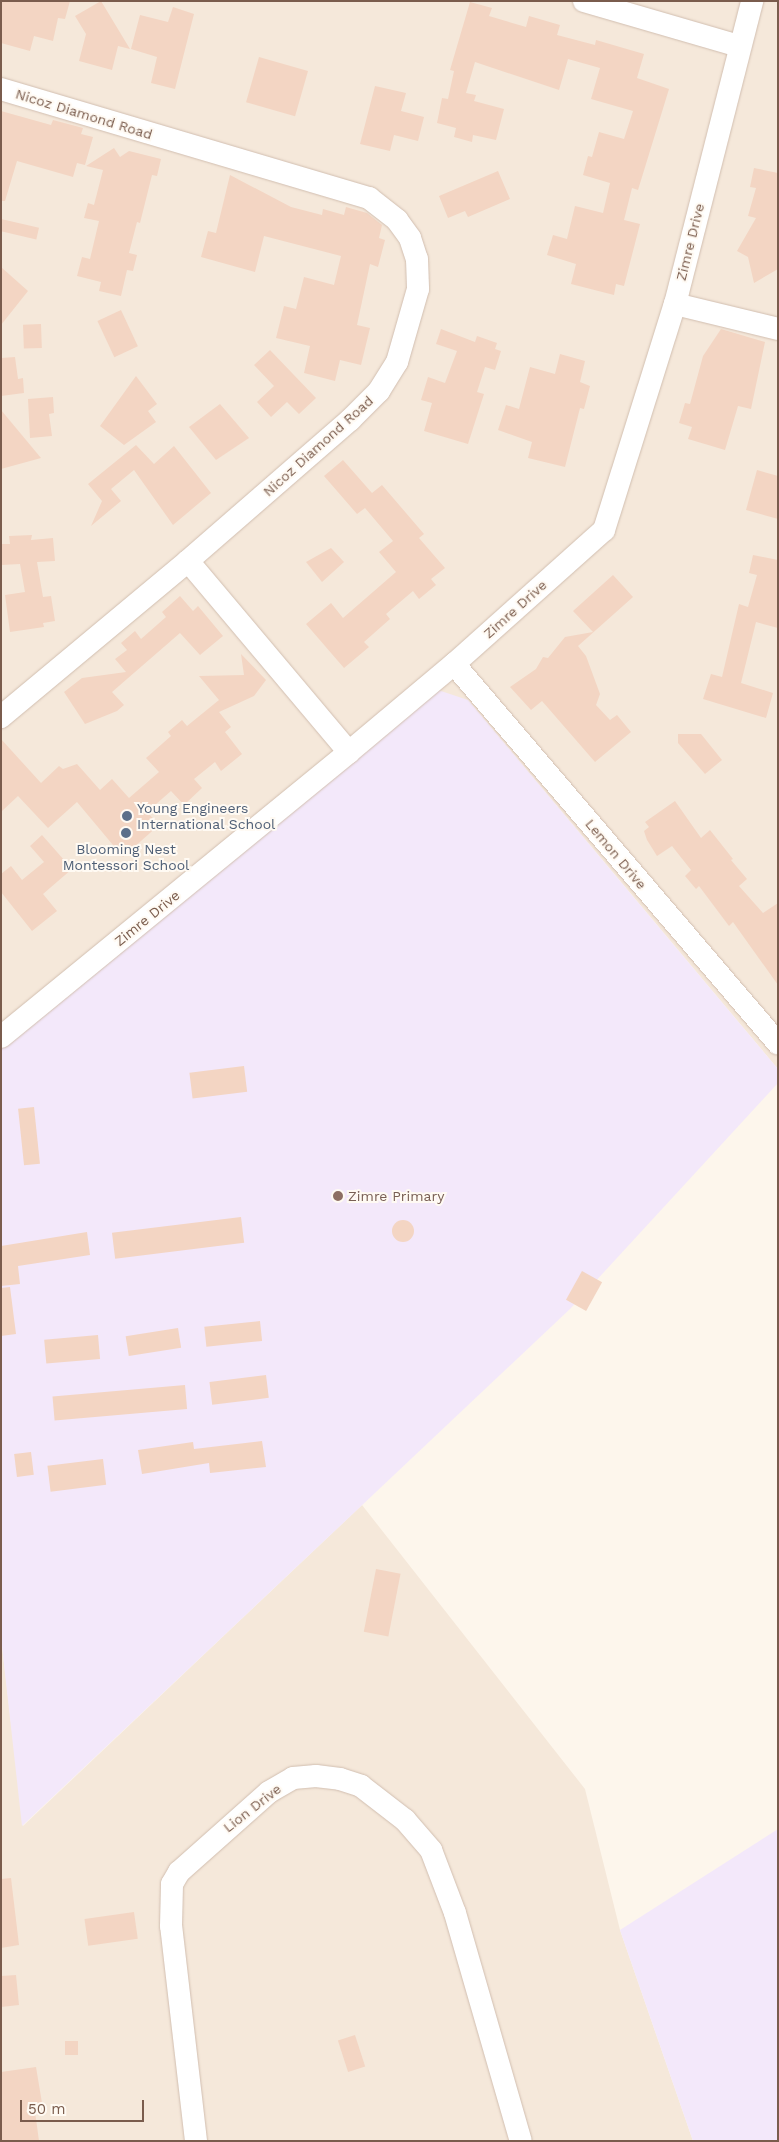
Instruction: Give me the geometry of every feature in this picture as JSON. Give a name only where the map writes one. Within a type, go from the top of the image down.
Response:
[{"type":"street","points":[[584,1],[739,46]]},
{"type":"street","name":"Zimre Drive","points":[[1,1037],[350,752],[454,664],[604,530],[675,304],[739,46],[752,1]]},
{"type":"street","name":"Nicoz Diamond Road","points":[[1,89],[369,198],[397,220],[410,238],[417,259],[418,289],[396,362],[379,391],[350,420],[188,562],[1,717]]},
{"type":"street","points":[[675,304],[778,329]]},
{"type":"street","points":[[188,562],[350,752]]},
{"type":"street","name":"Lemon Drive","points":[[454,664],[778,1044]]},
{"type":"street","name":"Lion Drive","points":[[196,2141],[171,1926],[172,1884],[179,1872],[269,1792],[293,1778],[316,1776],[340,1779],[361,1786],[398,1814],[431,1850],[455,1913],[521,2141]]},
{"type":"shaded area","points":[[1,1],[778,1],[778,1069],[468,700],[1,1041]]},
{"type":"shaded area","name":"Zimre Primary","points":[[420,684],[468,700],[778,1069],[778,1083],[570,1309],[22,1826],[1,1637],[1,1041]]},
{"type":"shaded area","points":[[362,1505],[585,1789],[620,1930],[693,2141],[1,2141],[1,1637],[23,1826]]},
{"type":"shaded area","points":[[778,1829],[778,2141],[693,2141],[620,1930]]},
{"type":"building","points":[[1,1],[70,1],[65,19],[58,18],[53,41],[34,36],[30,51],[1,43]]},
{"type":"building","points":[[101,1],[130,49],[118,46],[112,70],[79,61],[86,34],[75,16]]},
{"type":"building","points":[[470,2],[492,8],[489,16],[526,27],[529,16],[560,25],[557,35],[595,45],[596,40],[644,54],[637,78],[669,89],[638,190],[632,188],[624,220],[640,224],[624,286],[616,284],[614,295],[571,284],[576,264],[547,255],[553,235],[567,239],[575,206],[603,213],[610,183],[583,175],[588,156],[592,157],[599,132],[624,139],[633,111],[591,99],[600,68],[568,59],[559,90],[475,62],[466,93],[476,95],[474,101],[504,109],[496,140],[473,135],[472,142],[454,137],[456,128],[437,123],[442,98],[448,99],[454,71],[450,70]]},
{"type":"building","points":[[173,7],[194,14],[175,89],[151,83],[157,57],[131,49],[140,15],[168,22]]},
{"type":"building","points":[[259,57],[308,71],[295,116],[246,102]]},
{"type":"building","points":[[375,86],[406,93],[401,111],[424,117],[418,141],[394,135],[390,151],[360,144]]},
{"type":"building","points":[[1,111],[51,125],[53,120],[83,128],[81,134],[93,137],[85,165],[77,163],[73,177],[17,161],[5,201],[1,201]]},
{"type":"building","points":[[114,148],[120,157],[129,151],[161,159],[157,176],[152,175],[140,223],[137,222],[129,253],[137,255],[133,271],[127,270],[121,296],[99,291],[101,282],[77,276],[82,257],[90,259],[99,221],[84,218],[88,203],[94,205],[103,170],[86,166]]},
{"type":"building","points":[[754,168],[778,173],[778,269],[754,283],[748,257],[737,251],[756,218],[748,216],[756,188],[750,187]]},
{"type":"building","points":[[498,171],[510,199],[468,217],[465,211],[448,218],[439,196]]},
{"type":"building","points":[[230,175],[291,207],[322,215],[323,209],[344,215],[346,207],[367,213],[382,225],[379,238],[385,240],[378,267],[370,264],[357,325],[370,328],[361,365],[340,360],[335,381],[304,373],[310,346],[276,338],[284,306],[296,309],[304,277],[334,285],[341,256],[264,236],[255,272],[201,257],[208,231],[216,233]]},
{"type":"building","points":[[1,219],[39,228],[36,239],[1,231]]},
{"type":"building","points":[[1,267],[28,291],[1,325]]},
{"type":"building","points":[[121,310],[138,346],[114,357],[97,321]]},
{"type":"building","points":[[41,324],[42,348],[24,349],[23,325]]},
{"type":"building","points":[[441,329],[475,342],[477,336],[497,343],[495,349],[501,351],[495,370],[485,367],[477,392],[484,394],[468,444],[424,431],[432,403],[421,400],[428,377],[445,383],[457,351],[436,344]]},
{"type":"building","points":[[721,329],[765,342],[751,409],[738,406],[725,450],[688,439],[692,427],[679,423],[685,403],[690,404],[703,356]]},
{"type":"building","points":[[270,350],[316,398],[299,414],[287,402],[271,417],[257,402],[274,386],[254,365]]},
{"type":"building","points":[[560,354],[585,361],[580,382],[590,386],[584,409],[580,408],[565,467],[528,458],[532,442],[498,430],[506,405],[519,409],[530,367],[555,374]]},
{"type":"building","points":[[15,357],[18,379],[23,378],[24,393],[1,396],[1,358]]},
{"type":"building","points":[[136,376],[157,404],[148,411],[156,422],[124,445],[100,426]]},
{"type":"building","points":[[53,397],[54,413],[49,414],[52,436],[30,438],[28,399]]},
{"type":"building","points":[[220,404],[249,438],[216,460],[189,427]]},
{"type":"building","points":[[1,410],[41,458],[1,469]]},
{"type":"building","points":[[136,445],[154,464],[174,446],[211,493],[173,525],[134,470],[111,489],[121,501],[91,526],[102,501],[88,484]]},
{"type":"building","points":[[343,460],[372,493],[382,485],[424,534],[419,538],[445,568],[431,579],[436,585],[419,599],[413,591],[386,614],[390,619],[364,642],[369,647],[344,668],[306,624],[331,603],[343,618],[396,572],[379,552],[393,541],[365,508],[357,514],[324,476]]},
{"type":"building","points":[[757,470],[778,476],[778,519],[746,510]]},
{"type":"building","points":[[32,535],[31,540],[53,538],[55,561],[37,562],[43,597],[51,596],[55,621],[43,623],[44,627],[10,632],[5,595],[25,592],[20,564],[1,565],[1,544],[10,544],[9,536]]},
{"type":"building","points":[[331,548],[344,562],[322,582],[306,562]]},
{"type":"building","points":[[753,555],[778,560],[778,628],[756,622],[741,683],[773,693],[766,718],[703,699],[711,674],[722,677],[739,604],[748,607],[757,575],[749,573]]},
{"type":"building","points":[[613,575],[633,597],[578,646],[586,656],[600,694],[596,705],[610,720],[617,715],[631,732],[595,762],[542,701],[531,710],[510,687],[536,669],[543,657],[548,658],[565,637],[593,632],[573,611]]},
{"type":"building","points":[[180,596],[193,611],[198,606],[223,636],[200,655],[180,633],[112,692],[124,705],[117,711],[85,724],[64,692],[82,678],[126,672],[115,659],[127,650],[121,643],[135,631],[141,639],[166,617],[162,612]]},
{"type":"building","points":[[241,654],[266,680],[254,696],[219,712],[231,727],[225,732],[242,754],[221,771],[215,762],[194,779],[202,788],[184,805],[171,791],[147,812],[159,825],[123,857],[77,802],[48,828],[18,796],[1,812],[1,739],[41,783],[59,766],[63,769],[77,764],[100,790],[112,779],[129,798],[159,772],[146,758],[171,736],[168,732],[182,720],[187,726],[219,700],[199,676],[244,675]]},
{"type":"building","points":[[678,734],[701,734],[722,760],[705,774],[678,743]]},
{"type":"building","points":[[675,801],[701,838],[710,830],[733,859],[731,860],[747,879],[739,886],[763,913],[778,903],[778,985],[733,922],[729,926],[699,886],[696,889],[685,876],[691,870],[672,846],[657,856],[647,840],[644,831],[649,827],[645,822]]},
{"type":"building","points":[[42,835],[72,869],[43,894],[57,911],[32,931],[1,892],[1,874],[11,866],[22,880],[44,862],[30,846]]},
{"type":"building","points":[[244,1066],[247,1092],[193,1099],[189,1073]]},
{"type":"building","points":[[34,1107],[40,1164],[24,1165],[18,1109]]},
{"type":"building","points":[[241,1217],[244,1243],[115,1259],[112,1233]]},
{"type":"building","points":[[403,1220],[411,1223],[414,1231],[411,1239],[403,1242],[395,1239],[392,1231],[395,1223]]},
{"type":"building","points":[[87,1232],[90,1255],[18,1266],[20,1284],[1,1286],[1,1246]]},
{"type":"building","points":[[582,1271],[602,1282],[586,1311],[566,1300]]},
{"type":"building","points":[[10,1287],[16,1334],[1,1336],[1,1288]]},
{"type":"building","points":[[260,1321],[262,1341],[206,1347],[204,1327]]},
{"type":"building","points":[[178,1328],[181,1348],[129,1356],[126,1336]]},
{"type":"building","points":[[98,1335],[100,1359],[46,1364],[44,1340]]},
{"type":"building","points":[[266,1375],[269,1398],[212,1405],[209,1382]]},
{"type":"building","points":[[185,1385],[187,1409],[55,1421],[53,1397]]},
{"type":"building","points":[[262,1441],[266,1467],[210,1473],[209,1463],[142,1474],[138,1450],[193,1442],[194,1449]]},
{"type":"building","points":[[31,1452],[34,1475],[17,1477],[14,1454]]},
{"type":"building","points":[[103,1459],[106,1485],[51,1492],[47,1466]]},
{"type":"building","points":[[376,1569],[401,1574],[388,1637],[364,1632]]},
{"type":"building","points":[[11,1878],[19,1945],[1,1948],[1,1879]]},
{"type":"building","points":[[134,1912],[138,1939],[88,1946],[84,1919]]},
{"type":"building","points":[[16,1975],[19,2005],[1,2007],[1,1976]]},
{"type":"building","points":[[355,2035],[365,2066],[348,2072],[338,2041]]},
{"type":"building","points":[[65,2041],[78,2041],[78,2055],[65,2055]]},
{"type":"building","points":[[36,2067],[42,2103],[34,2104],[39,2141],[1,2141],[1,2072]]},
{"type":"place","name":"Young Engineers International School","points":[[127,816]]},
{"type":"place","name":"Blooming Nest Montessori School","points":[[126,833]]},
{"type":"place","name":"Zimre Primary","points":[[338,1196]]}]
